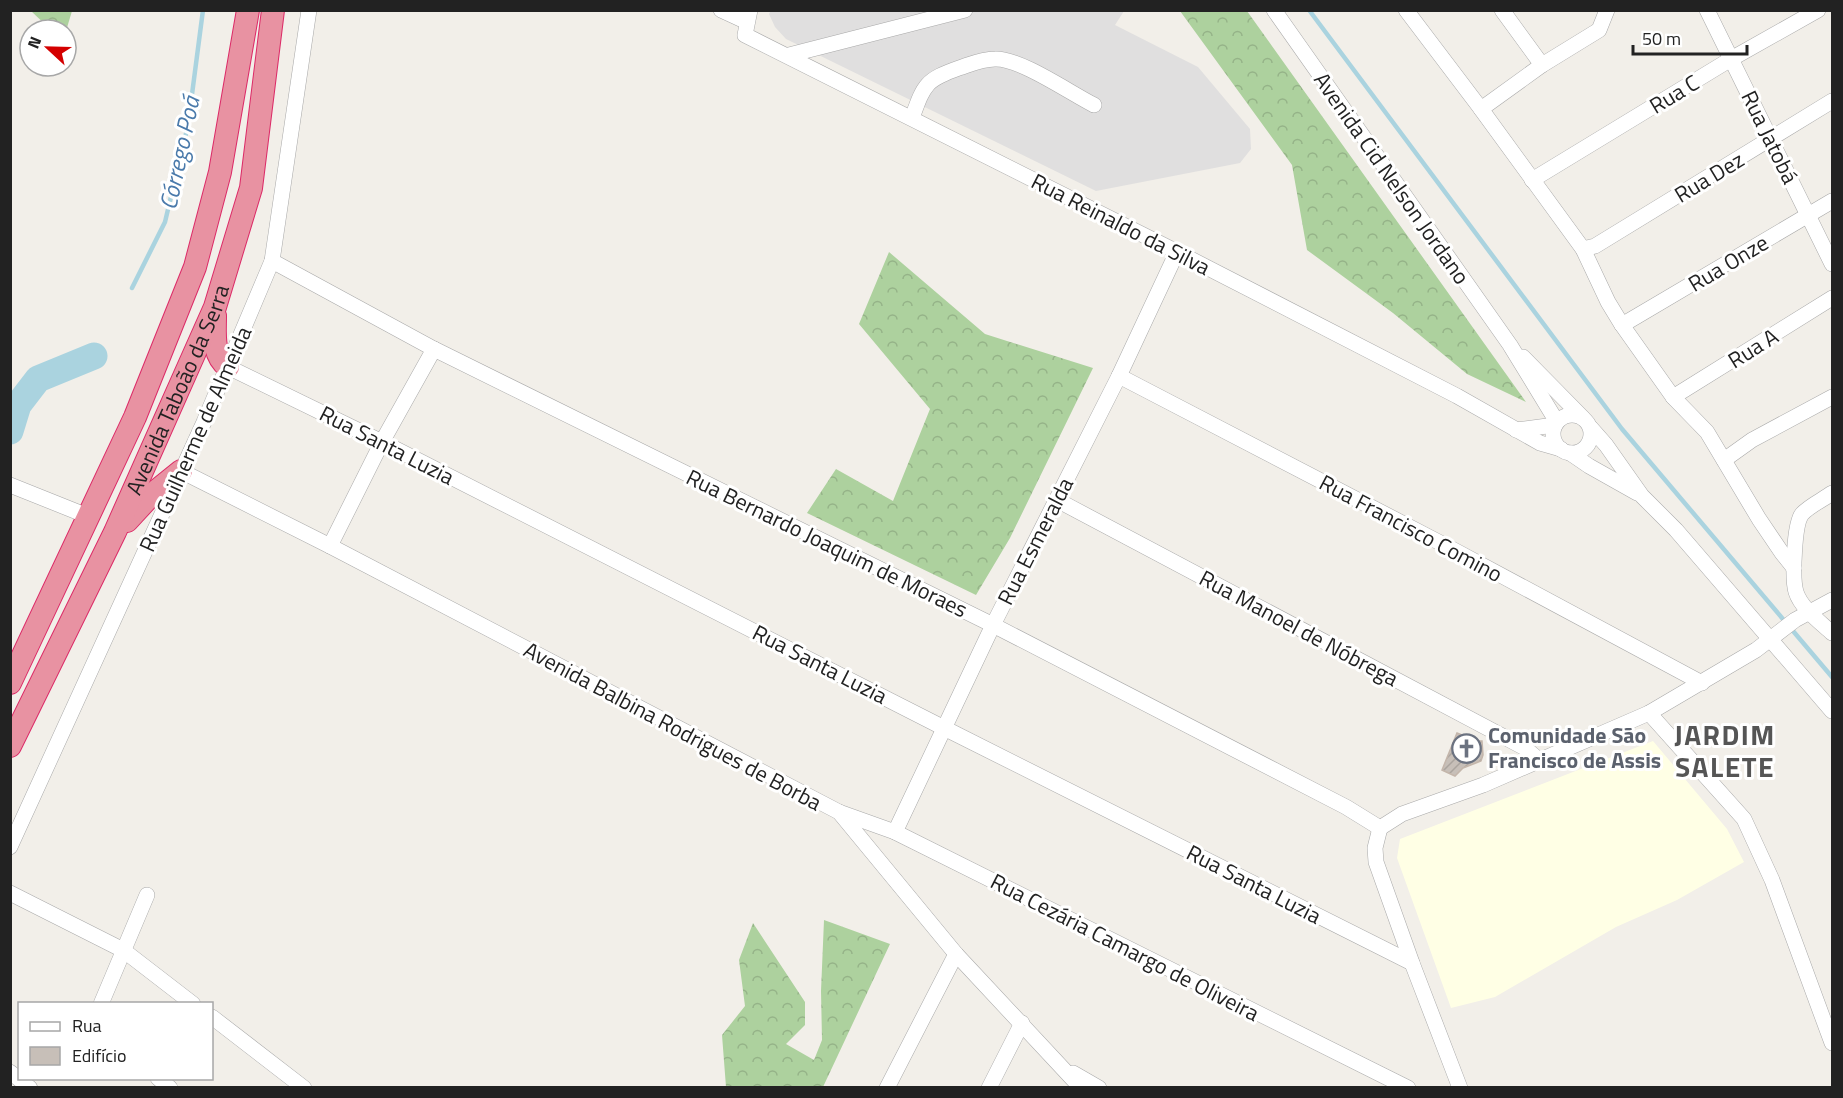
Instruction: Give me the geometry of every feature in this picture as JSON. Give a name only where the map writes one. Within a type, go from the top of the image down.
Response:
[{"type":"highway","name":"Avenida Taboão da Serra","points":[[10,683],[90,517],[135,417],[195,267],[220,172],[248,10]]},
{"type":"highway","name":"Avenida Taboão da Serra","points":[[10,746],[115,532],[215,307],[251,188],[273,10]]},
{"type":"highway","points":[[215,307],[216,352],[221,362],[228,368]]},
{"type":"highway","points":[[115,532],[150,496],[181,471]]},
{"type":"street","name":"Rua Guilherme de Almeida","points":[[10,847],[228,368],[272,261],[309,10]]},
{"type":"street","points":[[721,10],[749,16]]},
{"type":"street","points":[[789,55],[965,10]]},
{"type":"street","name":"Avenida Cid Nelson Jordano","points":[[1274,10],[1510,345],[1556,423]]},
{"type":"street","points":[[1406,10],[1582,249],[1622,325],[1673,397],[1707,432],[1759,519],[1794,568]]},
{"type":"street","points":[[1502,10],[1542,65]]},
{"type":"street","points":[[1481,109],[1542,65],[1599,30],[1607,10]]},
{"type":"street","name":"Rua Jatobá","points":[[1707,10],[1833,264]]},
{"type":"street","name":"Rua C","points":[[1532,180],[1731,59],[1818,10]]},
{"type":"street","name":"Rua Reinaldo da Silva","points":[[749,16],[745,35],[789,55],[1457,396],[1540,444],[1566,451]]},
{"type":"street","points":[[912,118],[921,92],[930,80],[981,60],[996,59],[1018,64],[1094,105]]},
{"type":"street","name":"Rua Dez","points":[[1582,249],[1594,246],[1833,101]]},
{"type":"street","name":"Rua Onze","points":[[1622,325],[1833,201]]},
{"type":"street","name":"Rua Esmeralda","points":[[895,832],[993,624],[1119,376],[1177,252]]},
{"type":"street","name":"Rua Bernardo Joaquim de Moraes","points":[[272,261],[434,349],[993,624],[1346,807],[1380,828]]},
{"type":"street","name":"Rua A","points":[[1673,397],[1833,298]]},
{"type":"street","name":"Avenida Cid Nelson Jordano","points":[[1510,345],[1587,423],[1606,445],[1642,496],[1676,530],[1833,711]]},
{"type":"street","points":[[330,546],[382,442],[434,349]]},
{"type":"street","name":"Rua Santa Luzia","points":[[228,368],[382,442],[1412,963]]},
{"type":"street","name":"Rua Francisco Comino","points":[[1119,376],[1452,549],[1702,683]]},
{"type":"street","points":[[1724,460],[1752,440],[1833,397]]},
{"type":"street","points":[[1516,430],[1556,423],[1569,414],[1587,423],[1591,440],[1588,446],[1583,450],[1566,451],[1554,438],[1556,423]]},
{"type":"street","name":"Avenida Cid Nelson Jordano","points":[[1566,451],[1642,496]]},
{"type":"street","name":"Avenida Balbina Rodrigues de Borba","points":[[181,471],[330,546],[839,812],[956,954],[1081,1088]]},
{"type":"street","points":[[17,487],[90,517]]},
{"type":"street","points":[[1833,493],[1802,514],[1797,526],[1794,568],[1796,592],[1809,612],[1833,633]]},
{"type":"street","name":"Rua Manoel de Nóbrega","points":[[1056,500],[1525,748],[1539,760]]},
{"type":"street","points":[[1460,1088],[1376,862],[1375,848],[1380,828],[1402,814],[1483,786],[1648,713],[1702,683],[1755,650],[1809,612],[1833,600]]},
{"type":"street","points":[[1648,713],[1744,819],[1772,880],[1833,1043]]},
{"type":"street","name":"Rua Cezária Camargo de Oliveira","points":[[839,812],[895,832],[1408,1088]]},
{"type":"street","points":[[10,893],[123,950],[190,1002]]},
{"type":"street","points":[[101,1002],[147,894]]},
{"type":"street","points":[[887,1088],[956,954]]},
{"type":"street","points":[[213,1018],[304,1088]]},
{"type":"street","points":[[989,1088],[1022,1023]]},
{"type":"street","points":[[1062,1067],[1099,1088]]},
{"type":"shaded area","points":[[771,10],[1124,11],[1115,25],[1198,67],[1250,129],[1251,149],[1240,163],[1096,191],[786,39],[775,27],[769,14]]},
{"type":"shaded area","points":[[1653,741],[1727,829],[1744,862],[1677,900],[1616,927],[1495,997],[1451,1008],[1397,858],[1400,839]]},
{"type":"green space","points":[[31,11],[72,11],[70,18],[38,18]]},
{"type":"green space","points":[[1180,11],[1247,11],[1526,402],[1467,374],[1393,313],[1307,250],[1292,165]]},
{"type":"green space","points":[[889,252],[985,334],[1093,368],[1010,538],[976,595],[807,513],[836,469],[893,501],[930,409],[859,324]]},
{"type":"green space","points":[[824,920],[890,944],[823,1087],[726,1087],[722,1035],[745,1006],[739,960],[753,923],[805,1002],[805,1025],[786,1044],[814,1060],[822,1040],[821,991]]},
{"type":"building","name":"Comunidade São Francisco de Assis","points":[[1457,733],[1482,741],[1483,755],[1481,761],[1463,768],[1455,776],[1442,770]]},
{"type":"waterway","name":"Córrego Poá","points":[[132,288],[165,222],[188,125],[203,10]]},
{"type":"waterway","points":[[1309,10],[1622,429],[1832,677]]},
{"type":"waterway","name":"Córrego Poá","points":[[10,431],[18,405],[38,379],[94,356]]},
{"type":"place","name":"Comunidade São Francisco de Assis","points":[[1467,748]]},
{"type":"district","name":"JARDIM SALETE","points":[[1725,750]]}]
